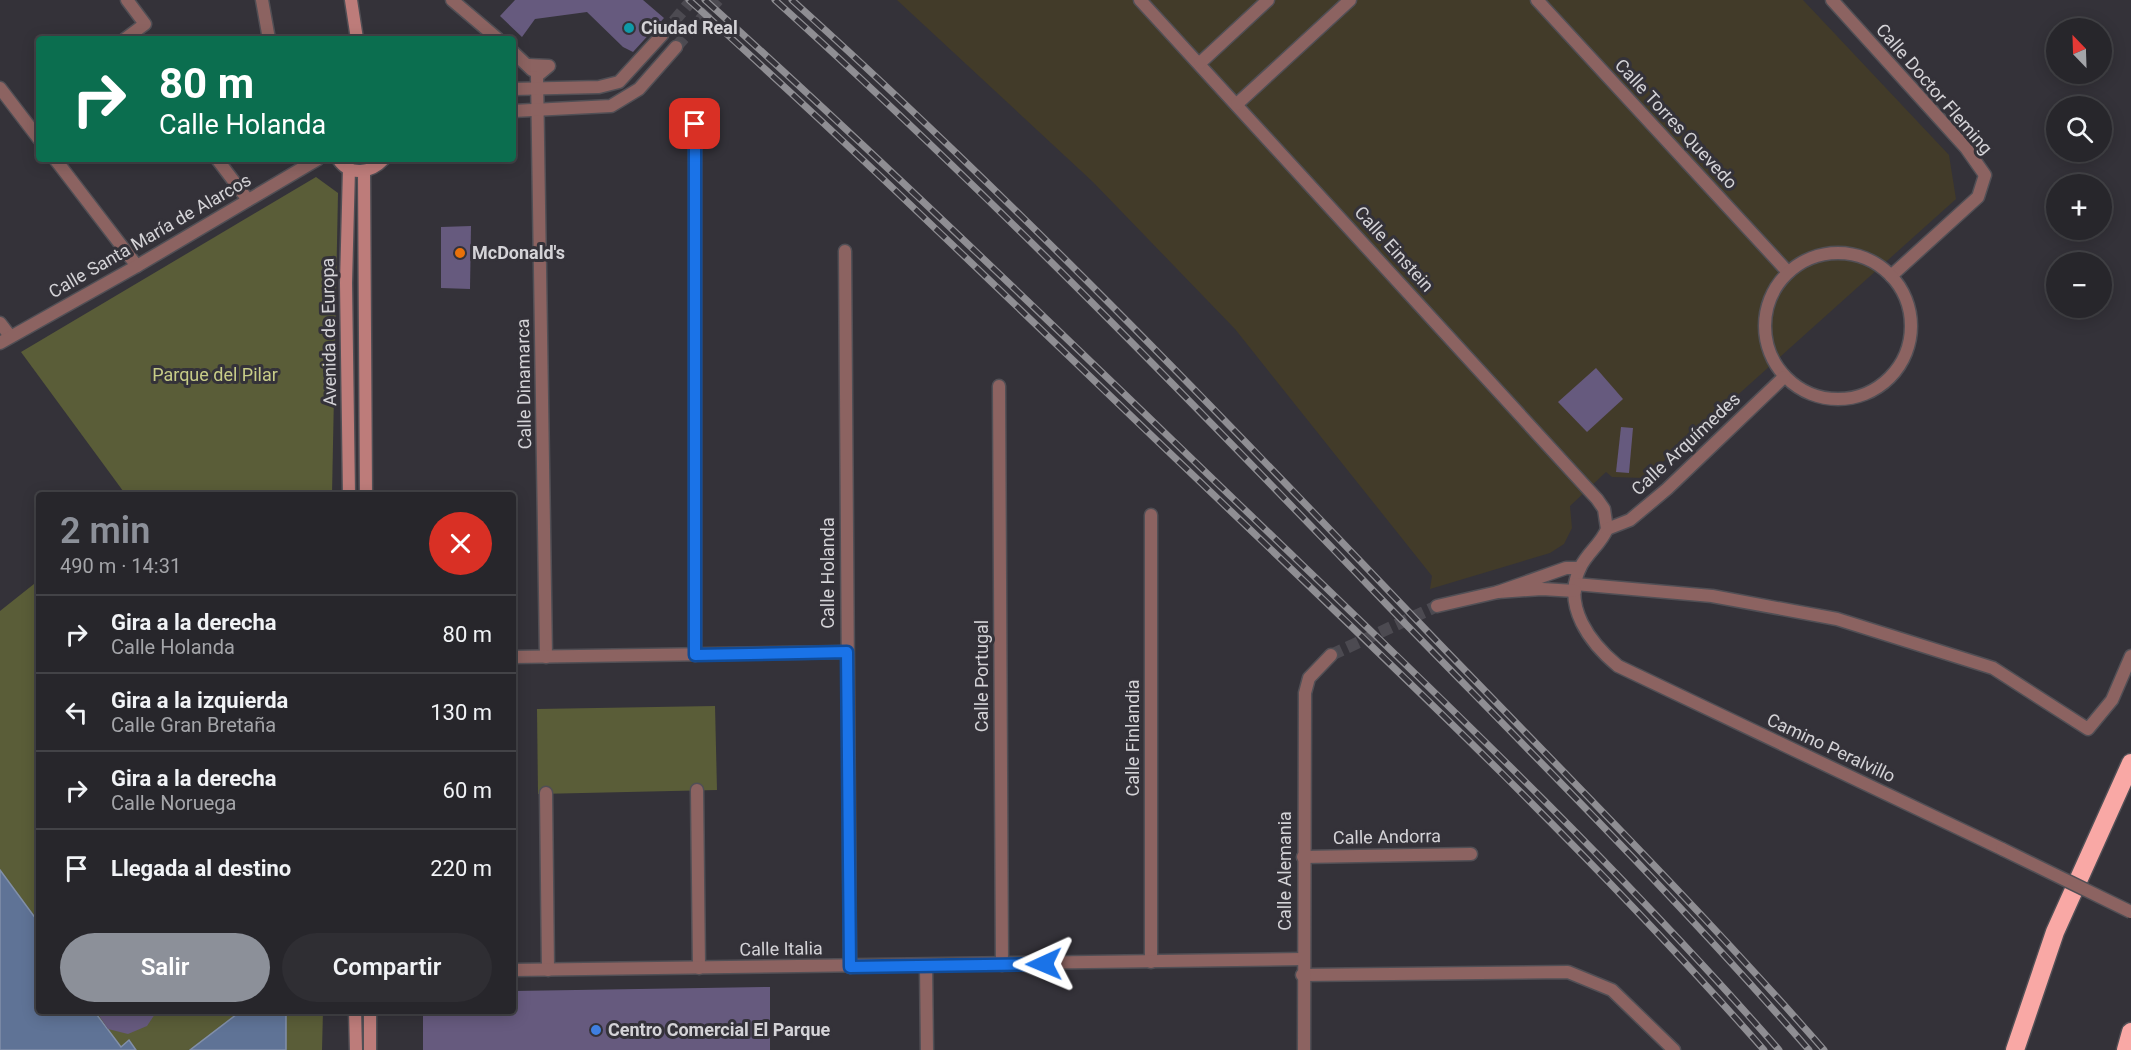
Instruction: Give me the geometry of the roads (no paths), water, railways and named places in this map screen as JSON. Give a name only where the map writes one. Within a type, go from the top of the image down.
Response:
[{"type":"highway","points":[[2015,1050],[2055,932],[2131,763]]},
{"type":"highway","points":[[2126,1050],[2131,1032]]},
{"type":"main road","points":[[351,0],[357,36]]},
{"type":"main road","points":[[341,162],[349,170],[364,172],[376,168],[381,162]]},
{"type":"main road","name":"Avenida de Europa","points":[[349,170],[346,284],[349,492]]},
{"type":"main road","name":"Avenida de Europa","points":[[364,172],[366,492]]},
{"type":"main road","points":[[356,1014],[356,1050]]},
{"type":"main road","points":[[370,1014],[370,1050]]},
{"type":"street","points":[[127,0],[146,24],[129,36]]},
{"type":"street","points":[[262,0],[268,36]]},
{"type":"street","points":[[452,0],[494,36]]},
{"type":"street","name":"Calle Einstein","points":[[1140,0],[1597,499],[1604,509],[1607,529]]},
{"type":"street","points":[[1200,63],[1268,0]]},
{"type":"street","points":[[1237,104],[1350,0]]},
{"type":"street","name":"Calle Torres Quevedo","points":[[1537,0],[1788,272]]},
{"type":"street","name":"Calle Doctor Fleming","points":[[1832,0],[1966,148],[1985,175],[1978,197],[1892,276]]},
{"type":"street","points":[[516,88],[537,82],[599,87],[619,82],[662,34]]},
{"type":"street","points":[[516,111],[611,106],[639,89],[676,47]]},
{"type":"street","name":"Calle Dinamarca","points":[[516,55],[528,65],[549,66],[537,82],[546,657]]},
{"type":"street","points":[[0,88],[36,134]]},
{"type":"street","points":[[695,124],[695,655]]},
{"type":"street","points":[[57,162],[137,266]]},
{"type":"street","points":[[219,162],[248,200]]},
{"type":"street","name":"Calle Santa María de Alarcos","points":[[5,340],[137,266],[311,162]]},
{"type":"street","name":"Calle Holanda","points":[[845,251],[850,967]]},
{"type":"street","points":[[1829,254],[1852,254],[1873,262],[1892,276],[1905,297],[1911,322],[1908,347],[1896,370],[1878,388],[1855,398],[1829,399],[1805,392],[1784,377],[1771,358],[1765,335],[1766,312],[1774,290],[1788,272],[1808,260],[1829,254]]},
{"type":"street","points":[[0,323],[5,340]]},
{"type":"street","name":"Calle Arquímedes","points":[[1607,529],[1630,520],[1668,489],[1784,377]]},
{"type":"street","name":"Calle Portugal","points":[[999,386],[1002,965]]},
{"type":"street","name":"Calle Finlandia","points":[[1151,515],[1151,962]]},
{"type":"street","points":[[1575,587],[1580,568],[1607,529]]},
{"type":"street","points":[[1437,606],[1498,592],[1566,567],[1580,568]]},
{"type":"street","points":[[1498,592],[1575,587],[1712,596],[1837,619],[1993,668],[2088,729],[2112,700],[2131,656]]},
{"type":"street","name":"Camino Peralvillo","points":[[1575,587],[1576,605],[1589,638],[1618,666],[2131,912]]},
{"type":"street","points":[[516,657],[847,652]]},
{"type":"street","name":"Calle Alemania","points":[[1304,1050],[1302,959],[1305,693],[1309,678],[1331,655]]},
{"type":"street","points":[[697,790],[699,968]]},
{"type":"street","points":[[546,793],[548,970]]},
{"type":"street","name":"Calle Andorra","points":[[1303,857],[1472,854]]},
{"type":"street","name":"Calle Italia","points":[[516,970],[1002,965],[1302,959]]},
{"type":"street","points":[[926,966],[927,1050]]},
{"type":"street","points":[[1302,975],[1568,972],[1612,990],[1674,1050]]},
{"type":"water","points":[[0,870],[36,919],[36,1014],[96,1014],[121,1047],[129,1040],[136,1050],[0,1050]]},
{"type":"water","points":[[237,1014],[286,1014],[286,1050],[190,1050]]},
{"type":"tunnel","points":[[662,35],[692,0]]},
{"type":"tunnel","points":[[676,47],[718,0]]},
{"type":"tunnel","points":[[1331,655],[1437,606]]},
{"type":"railway","points":[[689,0],[881,177],[1414,687],[1627,901],[1764,1050]]},
{"type":"railway","points":[[705,0],[976,252],[1449,706],[1651,909],[1779,1050]]},
{"type":"railway","points":[[775,0],[1012,223],[1165,376],[1603,826],[1809,1050]]},
{"type":"railway","points":[[792,0],[956,153],[1194,389],[1678,890],[1824,1050]]},
{"type":"place","name":"Ciudad Real","points":[[629,28]]},
{"type":"place","name":"McDonald's","points":[[460,253]]},
{"type":"place","name":"Centro Comercial El Parque","points":[[596,1030]]},
{"type":"park label","name":"Parque del Pilar","points":[[215,375]]}]
